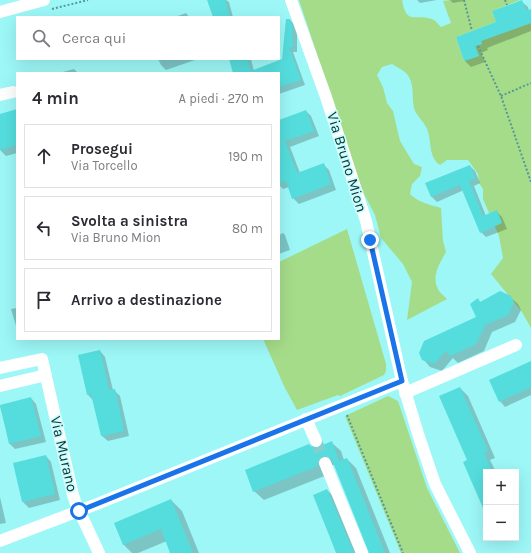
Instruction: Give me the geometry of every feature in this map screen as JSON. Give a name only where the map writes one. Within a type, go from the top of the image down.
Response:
[{"type":"street","points":[[0,12],[44,0]]},
{"type":"street","name":"Via Bruno Mion","points":[[291,0],[326,96],[366,221],[403,387],[435,484],[470,553]]},
{"type":"street","points":[[0,95],[13,92]]},
{"type":"street","points":[[0,541],[79,511],[306,419],[403,387],[516,345]]},
{"type":"street","name":"Via Murano","points":[[0,368],[42,359],[73,495],[99,553]]},
{"type":"street","points":[[0,386],[46,375]]},
{"type":"street","points":[[306,419],[316,441]]},
{"type":"street","points":[[325,463],[362,553]]},
{"type":"path","points":[[464,0],[472,31]]},
{"type":"path","points":[[505,0],[507,5]]},
{"type":"path","points":[[478,46],[501,96],[531,182]]},
{"type":"path","points":[[501,96],[531,84]]},
{"type":"path","points":[[346,411],[403,553]]},
{"type":"green space","points":[[299,0],[402,0],[406,13],[409,16],[432,19],[441,27],[451,23],[443,1],[520,0],[492,11],[496,22],[456,37],[464,61],[479,56],[475,46],[482,44],[481,41],[531,23],[531,328],[522,312],[491,274],[503,258],[499,236],[483,199],[483,189],[479,183],[478,174],[468,160],[447,160],[440,165],[436,162],[432,153],[427,129],[415,111],[411,81],[406,73],[392,64],[382,67],[377,75],[383,87],[387,103],[393,111],[400,141],[414,164],[422,167],[420,176],[412,184],[410,194],[420,201],[441,208],[443,241],[446,252],[437,270],[435,279],[440,293],[447,299],[407,320],[412,282],[403,264],[381,238],[375,215],[362,190]]},
{"type":"green space","points":[[347,229],[386,364],[386,371],[384,375],[340,396],[338,395],[297,410],[285,388],[263,340],[280,340],[280,262]]},
{"type":"green space","points":[[388,396],[398,401],[427,488],[460,553],[401,553],[345,416]]},
{"type":"building","points":[[207,0],[225,0],[230,16],[213,16]]},
{"type":"building","points":[[522,0],[526,11],[531,9],[531,23],[481,41],[482,44],[475,46],[479,56],[464,61],[456,37],[496,22],[492,11]]},
{"type":"building","points":[[286,19],[290,19],[292,25],[293,47],[289,47],[301,80],[280,87],[280,72],[233,72],[229,60],[247,60],[251,71],[282,59]]},
{"type":"building","points":[[16,109],[16,145],[0,150],[0,114]]},
{"type":"building","points":[[306,110],[314,131],[285,141],[297,173],[324,163],[331,184],[292,199],[286,181],[280,183],[280,120]]},
{"type":"building","points":[[470,165],[475,178],[469,181],[483,216],[497,210],[502,223],[480,233],[460,185],[431,197],[425,183]]},
{"type":"building","points":[[500,291],[511,296],[514,302],[508,315],[485,325],[476,344],[450,356],[446,351],[434,364],[422,360],[419,353],[424,341],[476,317],[470,304],[478,298],[480,302]]},
{"type":"building","points":[[100,350],[109,390],[115,389],[124,431],[101,436],[91,394],[87,395],[78,355]]},
{"type":"building","points":[[531,361],[531,387],[499,402],[489,380]]},
{"type":"building","points":[[460,387],[488,451],[484,452],[491,469],[483,469],[483,508],[463,462],[467,460],[439,396]]},
{"type":"building","points":[[31,397],[41,436],[9,444],[0,405]]},
{"type":"building","points":[[332,441],[339,461],[347,458],[385,553],[369,553],[332,460],[329,457],[322,456],[318,462],[318,466],[253,492],[245,470],[309,444],[316,448]]},
{"type":"building","points":[[46,455],[55,494],[22,502],[13,463]]},
{"type":"building","points":[[327,489],[354,553],[336,553],[313,495]]},
{"type":"building","points":[[171,499],[193,553],[170,553],[161,529],[123,545],[114,523]]},
{"type":"tunnel","points":[[316,441],[325,463]]},
{"type":"route","points":[[79,511],[402,381],[370,240]]}]
